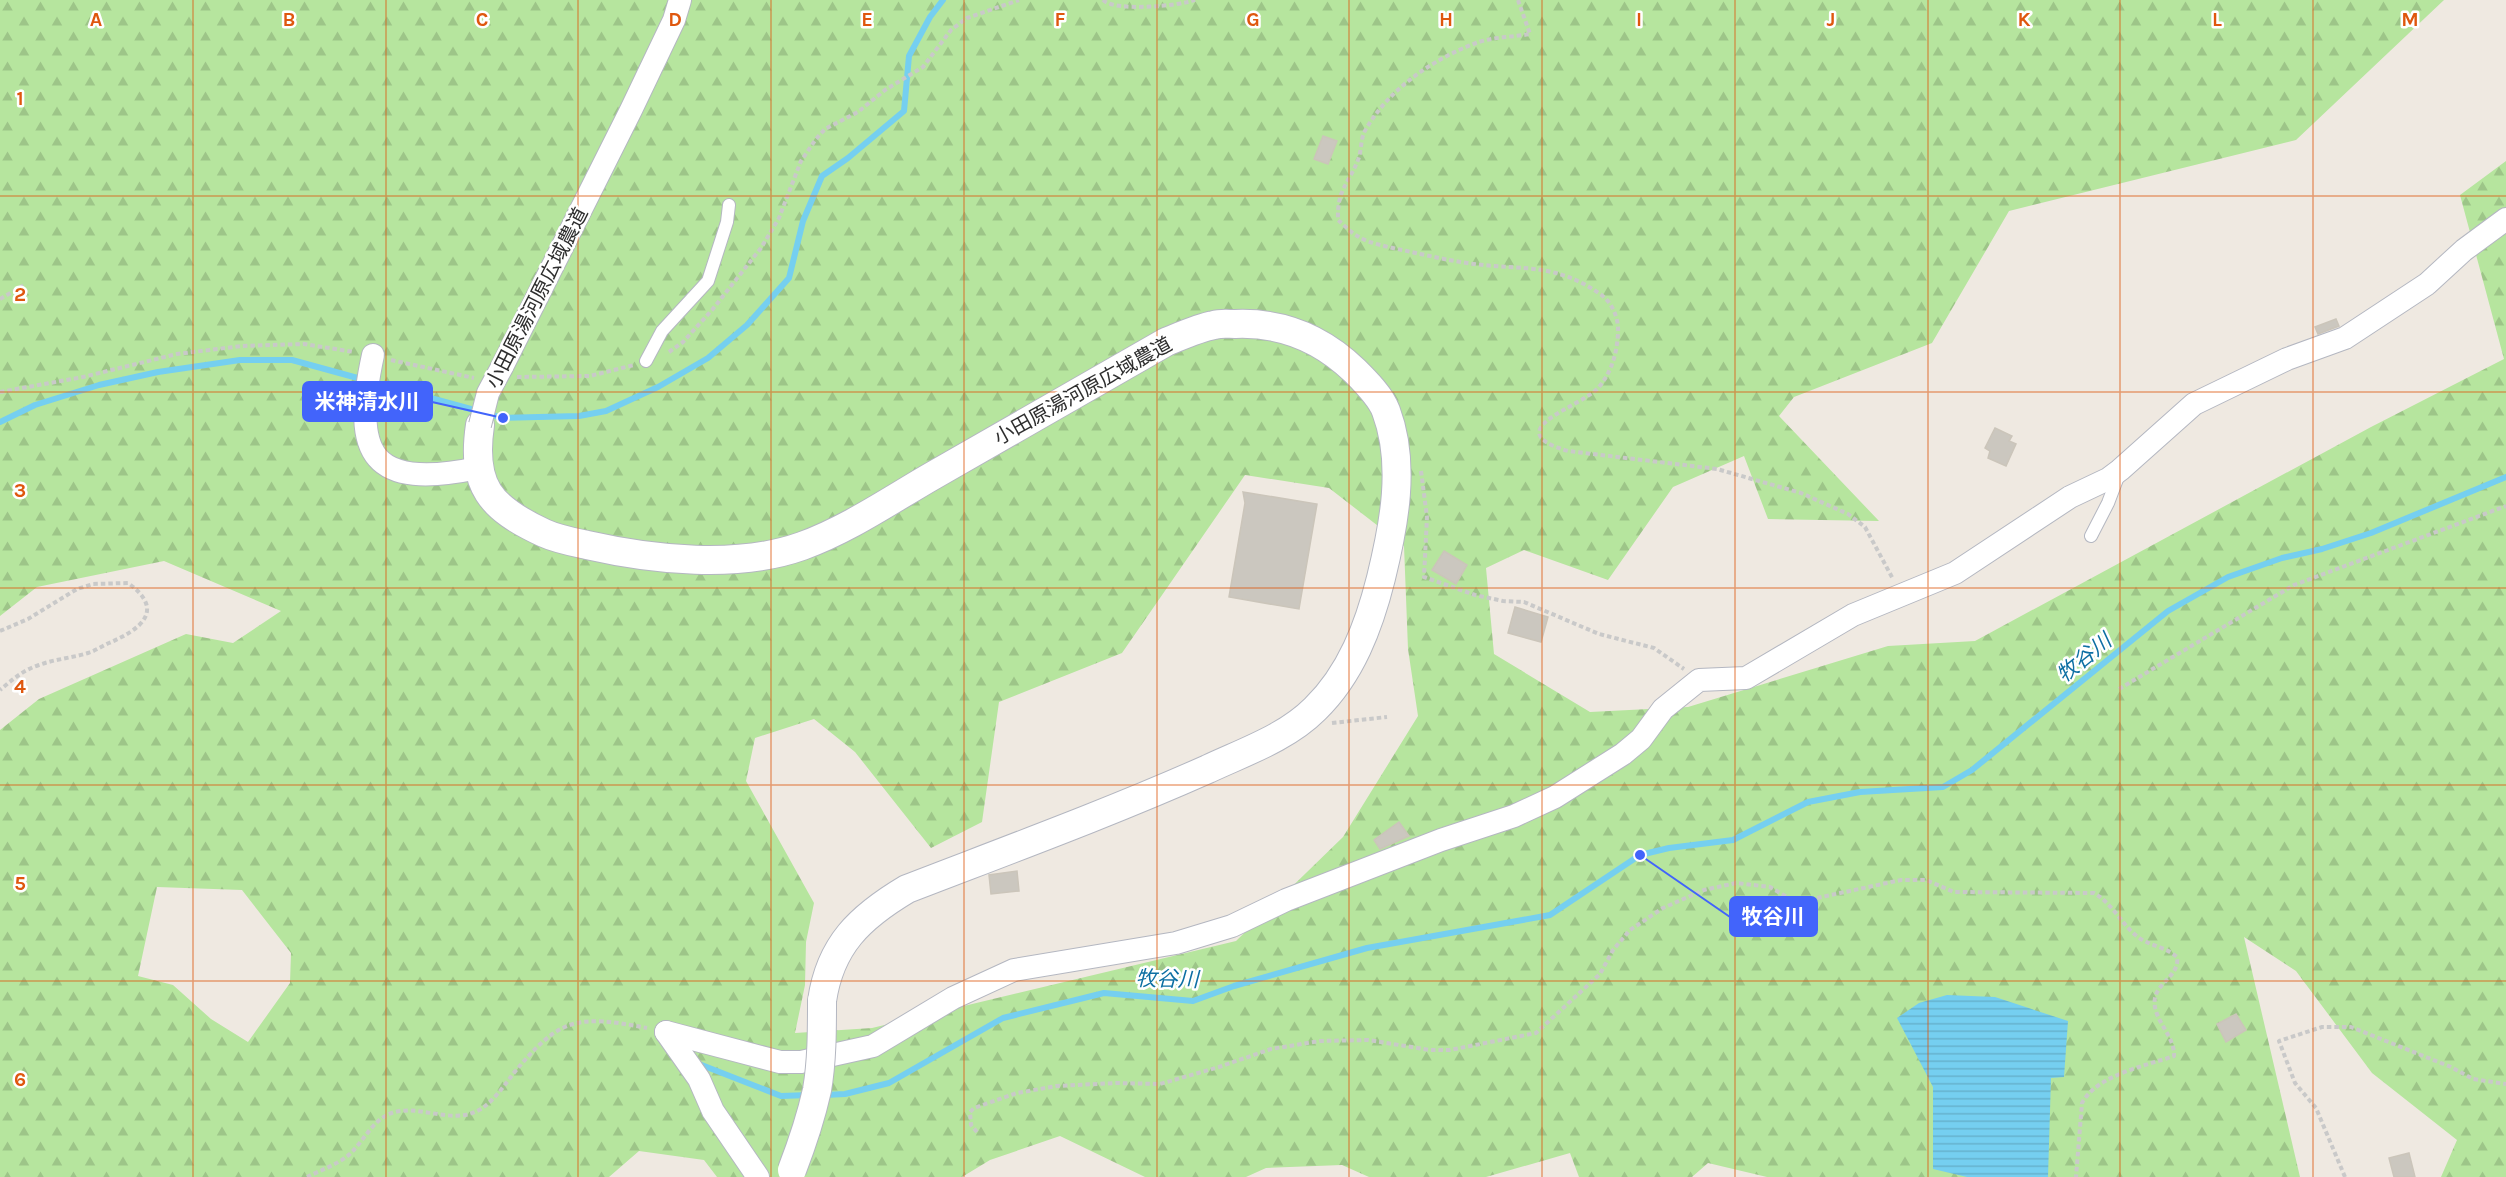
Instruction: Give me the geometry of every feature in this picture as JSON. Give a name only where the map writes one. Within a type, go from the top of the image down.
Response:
[{"type":"street","name":"小田原湯河原広域農道","points":[[680,0],[674,20],[508,372],[488,393],[477,447],[478,468],[487,492],[500,508],[516,520],[551,536],[618,552],[676,559],[751,557],[802,546],[856,520],[1166,342],[1215,324],[1258,323],[1293,330],[1321,344],[1345,362],[1365,381],[1386,409],[1393,434],[1396,461],[1393,531],[1373,610],[1357,650],[1338,685],[1308,715],[1278,736],[1184,779],[1086,820],[907,889],[882,904],[859,923],[831,962],[822,1001],[822,1037],[817,1089],[791,1174]]},
{"type":"street","points":[[666,1032],[780,1062],[801,1062],[873,1046],[953,998],[1014,970],[1176,942],[1232,926],[1286,900],[1441,840],[1514,816],[1555,797],[1623,754],[1641,739],[1669,703],[1699,680],[1746,678],[1794,651],[1833,625],[1955,573],[2070,497],[2108,479],[2194,404],[2287,359],[2345,338],[2427,284],[2464,250],[2506,219]]},
{"type":"street","points":[[372,360],[364,415],[368,444],[376,457],[399,472],[419,476],[447,475],[478,468]]},
{"type":"street","points":[[666,1032],[699,1078],[713,1111],[758,1177]]},
{"type":"lane","points":[[646,361],[662,331],[708,281],[718,255],[729,205]]},
{"type":"lane","points":[[2091,536],[2108,503],[2120,470]]},
{"type":"path","points":[[508,372],[591,376],[613,372],[662,356],[683,342],[712,310],[761,248],[778,218],[801,161],[825,129],[869,105],[885,90],[916,72],[928,62],[951,30],[967,18],[1019,0]]},
{"type":"path","points":[[1103,0],[1112,6],[1179,5],[1195,0]]},
{"type":"path","points":[[1518,0],[1530,34],[1477,43],[1439,61],[1404,83],[1389,98],[1365,131],[1358,160],[1343,186],[1338,204],[1338,220],[1359,237],[1434,257],[1475,264],[1560,272],[1588,285],[1610,300],[1618,327],[1617,353],[1597,389],[1561,411],[1541,427],[1540,440],[1568,451],[1717,469],[1801,493],[1848,514],[1865,527],[1902,596]]},
{"type":"path","points":[[0,299],[26,284]]},
{"type":"path","points":[[0,392],[83,377],[177,354],[242,346],[304,344],[469,379],[480,378]]},
{"type":"path","points":[[1419,461],[1427,517],[1424,577],[1475,595],[1503,601],[1524,602],[1599,634],[1654,648],[1699,680]]},
{"type":"path","points":[[2118,689],[2294,585],[2506,506]]},
{"type":"path","points":[[0,631],[28,619],[77,589],[93,584],[128,583],[144,597],[147,608],[143,622],[132,633],[89,653],[67,656],[36,666],[16,676],[0,690]]},
{"type":"path","points":[[1308,715],[1320,724],[1387,717]]},
{"type":"path","points":[[977,1132],[969,1120],[970,1112],[974,1108],[1017,1093],[1057,1086],[1117,1083],[1160,1084],[1271,1049],[1320,1041],[1368,1040],[1430,1050],[1450,1050],[1536,1033],[1600,975],[1613,950],[1630,930],[1684,897],[1736,883],[1770,887],[1794,901],[1815,900],[1901,880],[1926,880],[1954,892],[2094,893],[2110,904],[2126,926],[2139,937],[2177,957],[2178,963],[2175,970],[2155,996],[2155,1006],[2174,1048],[2174,1056],[2101,1082],[2087,1093],[2082,1103],[2076,1177]]},
{"type":"path","points":[[307,1177],[350,1154],[381,1120],[390,1114],[407,1111],[467,1116],[481,1109],[539,1044],[559,1028],[580,1022],[612,1021],[666,1032]]},
{"type":"path","points":[[2345,1177],[2316,1108],[2295,1083],[2279,1041],[2322,1028],[2351,1028],[2451,1067],[2473,1079],[2506,1084]]},
{"type":"green space","points":[[0,0],[2444,0],[2296,140],[2009,211],[1932,343],[1794,397],[1779,416],[1879,521],[1768,519],[1744,456],[1673,487],[1608,580],[1524,550],[1486,568],[1494,654],[1590,712],[1688,707],[1888,646],[1975,641],[2371,427],[2504,359],[2460,195],[2506,161],[2506,1177],[2441,1177],[2457,1140],[2372,1073],[2296,971],[2244,937],[2300,1177],[1767,1177],[1708,1163],[1692,1177],[1579,1177],[1570,1153],[1486,1177],[1369,1177],[1342,1165],[1266,1168],[1246,1177],[1145,1177],[1060,1136],[990,1160],[962,1177],[717,1177],[704,1160],[639,1151],[609,1177],[0,1177],[0,730],[39,699],[186,634],[233,643],[281,611],[164,561],[37,587],[0,616]],"holes":[[[1245,475],[1329,488],[1404,546],[1408,649],[1418,716],[1343,837],[1236,941],[872,1028],[795,1033],[805,985],[806,942],[814,903],[746,781],[755,738],[814,719],[855,752],[931,848],[982,822],[999,702],[1122,653]],[[157,887],[242,890],[291,953],[290,983],[248,1042],[211,1019],[173,985],[138,976]]]},
{"type":"water","points":[[1947,995],[1995,997],[2068,1021],[2064,1077],[2051,1078],[2048,1177],[1967,1177],[1933,1169],[1933,1087],[1897,1018],[1919,1003]]},
{"type":"building","points":[[1323,136],[1337,141],[1328,164],[1314,159]]},
{"type":"building","points":[[2336,319],[2339,326],[2318,334],[2315,327]]},
{"type":"building","points":[[1995,428],[2012,436],[2009,441],[2016,444],[2006,466],[1988,458],[1990,451],[1985,448]]},
{"type":"building","points":[[1243,492],[1317,504],[1299,609],[1229,597],[1245,503]]},
{"type":"building","points":[[1444,551],[1467,565],[1456,584],[1432,570]]},
{"type":"building","points":[[1515,607],[1548,617],[1541,642],[1508,633]]},
{"type":"building","points":[[1399,822],[1409,836],[1380,849],[1374,840]]},
{"type":"building","points":[[1017,871],[1019,891],[991,894],[989,875]]},
{"type":"building","points":[[2236,1014],[2246,1030],[2226,1042],[2217,1024]]},
{"type":"building","points":[[2409,1153],[2415,1177],[2394,1177],[2389,1158]]},
{"type":"waterway","points":[[488,414],[503,418],[579,416],[606,411],[658,387],[708,358],[747,325],[789,278],[803,221],[822,176],[848,158],[904,111],[909,56],[930,17],[943,0]]},
{"type":"waterway","points":[[0,422],[35,405],[99,385],[158,372],[240,360],[292,360],[478,411]]},
{"type":"waterway","name":"牧谷川","points":[[825,1095],[845,1094],[889,1083],[1003,1018],[1104,993],[1193,1001],[1234,986],[1367,948],[1550,915],[1640,855],[1669,848],[1733,840],[1808,802],[1860,792],[1943,787],[1972,770],[2168,611],[2228,577],[2282,558],[2322,549],[2371,533],[2506,477]]},
{"type":"waterway","name":"牧谷川","points":[[699,1064],[781,1096],[809,1095]]},
{"type":"place","name":"米神清水川","points":[[503,418]]},
{"type":"place","name":"牧谷川","points":[[1640,855]]}]
